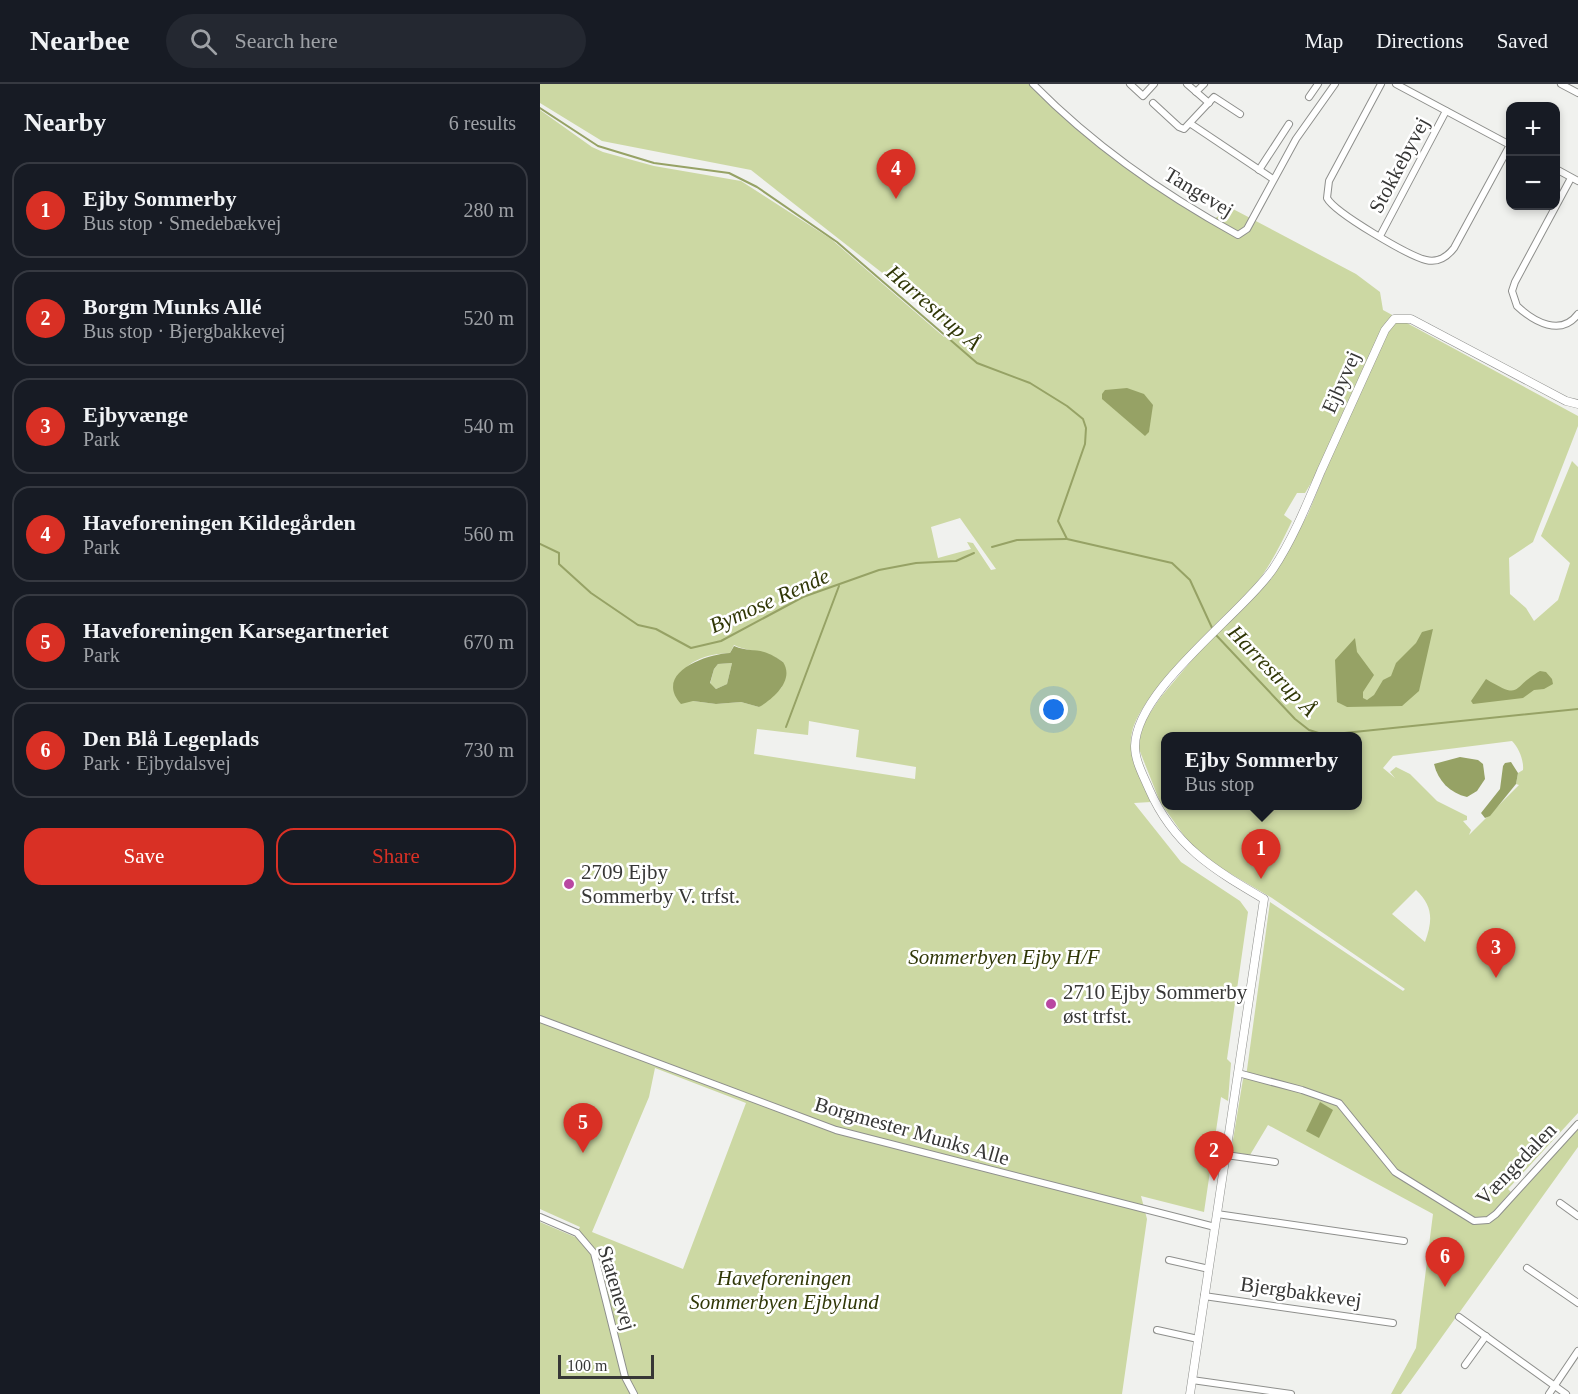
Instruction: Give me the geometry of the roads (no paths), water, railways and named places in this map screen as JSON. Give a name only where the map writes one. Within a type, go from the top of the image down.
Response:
[{"type":"street","name":"Tangevej","points":[[1033,84],[1076,125],[1119,160],[1164,192],[1238,235],[1247,229],[1309,117],[1335,84]]},
{"type":"street","points":[[1130,84],[1143,96],[1154,84]]},
{"type":"street","points":[[1187,84],[1209,103]]},
{"type":"street","points":[[1196,92],[1204,84]]},
{"type":"street","points":[[1309,97],[1318,84]]},
{"type":"street","points":[[1380,84],[1329,181],[1326,192],[1327,198],[1338,212],[1380,236],[1425,260],[1435,260],[1449,255],[1506,152]]},
{"type":"street","points":[[1396,84],[1506,143]]},
{"type":"street","points":[[1561,84],[1578,93]]},
{"type":"street","points":[[1153,103],[1184,129],[1214,97],[1240,114]]},
{"type":"street","name":"Stokkebyvej","points":[[1380,236],[1446,111]]},
{"type":"street","points":[[1191,124],[1273,179]]},
{"type":"street","points":[[1259,170],[1289,124]]},
{"type":"street","points":[[1560,171],[1575,179],[1512,291],[1517,306],[1548,326],[1563,326],[1578,314]]},
{"type":"street","name":"Ejbyvej","points":[[1238,1073],[1264,899],[1210,867],[1190,851],[1156,805],[1138,764],[1135,747],[1142,718],[1157,696],[1204,641],[1263,582],[1284,551],[1384,330],[1394,319],[1411,319],[1566,401],[1578,404]]},
{"type":"street","name":"Borgmester Munks Alle","points":[[540,1019],[836,1130],[1215,1227]]},
{"type":"street","points":[[1190,1394],[1238,1073]]},
{"type":"street","name":"Vængedalen","points":[[1238,1073],[1302,1089],[1339,1103],[1395,1172],[1474,1221],[1488,1220],[1496,1214],[1578,1124]]},
{"type":"street","points":[[1226,1155],[1275,1162]]},
{"type":"street","points":[[1560,1203],[1578,1216]]},
{"type":"street","points":[[1217,1214],[1404,1241]]},
{"type":"street","name":"Statenevej","points":[[540,1217],[577,1233],[594,1253],[625,1377],[634,1394]]},
{"type":"street","points":[[1169,1260],[1209,1269]]},
{"type":"street","points":[[1527,1268],[1578,1303]]},
{"type":"street","name":"Bjergbakkevej","points":[[1204,1296],[1393,1323]]},
{"type":"street","points":[[1459,1317],[1566,1394]]},
{"type":"street","points":[[1157,1330],[1198,1339]]},
{"type":"street","points":[[1465,1365],[1486,1336]]},
{"type":"street","points":[[1549,1394],[1578,1352]]},
{"type":"street","points":[[1192,1380],[1291,1394]]},
{"type":"waterway","name":"Harrestrup Å","points":[[540,108],[598,146],[654,163],[729,173],[757,187],[837,242],[977,363],[1030,383],[1067,406],[1083,419],[1086,428],[1085,444],[1058,521],[1067,539],[1172,563],[1190,580],[1213,630]]},
{"type":"waterway","name":"Bymose Rende","points":[[992,547],[1017,540],[1066,539]]},
{"type":"waterway","name":"Bymose Rende","points":[[540,544],[559,553],[559,564],[591,593],[638,625],[656,629],[691,648],[721,641],[803,597],[879,570],[916,563],[956,561],[974,553]]},
{"type":"waterway","points":[[786,727],[839,586]]},
{"type":"waterway","name":"Harrestrup Å","points":[[1216,635],[1295,719],[1315,732]]},
{"type":"waterway","name":"Harrestrup Å","points":[[1354,732],[1578,709]]},
{"type":"place","name":"Haveforeningen Kildegården","points":[[896,199]]},
{"type":"place","name":"Ejby Sommerby","points":[[1261,879]]},
{"type":"place","name":"2709 Ejby Sommerby V. trfst.","points":[[569,884]]},
{"type":"place","name":"Ejbyvænge","points":[[1496,978]]},
{"type":"place","name":"2710 Ejby Sommerby øst trfst.","points":[[1051,1004]]},
{"type":"place","name":"Haveforeningen Karsegartneriet","points":[[583,1153]]},
{"type":"place","name":"Borgm Munks Allé","points":[[1214,1181]]},
{"type":"place","name":"Den Blå Legeplads","points":[[1445,1287]]},
{"type":"park label","name":"Sommerbyen Ejby H/F","points":[[1004,957]]},
{"type":"park label","name":"Haveforeningen Sommerbyen Ejbylund","points":[[784,1290]]}]
